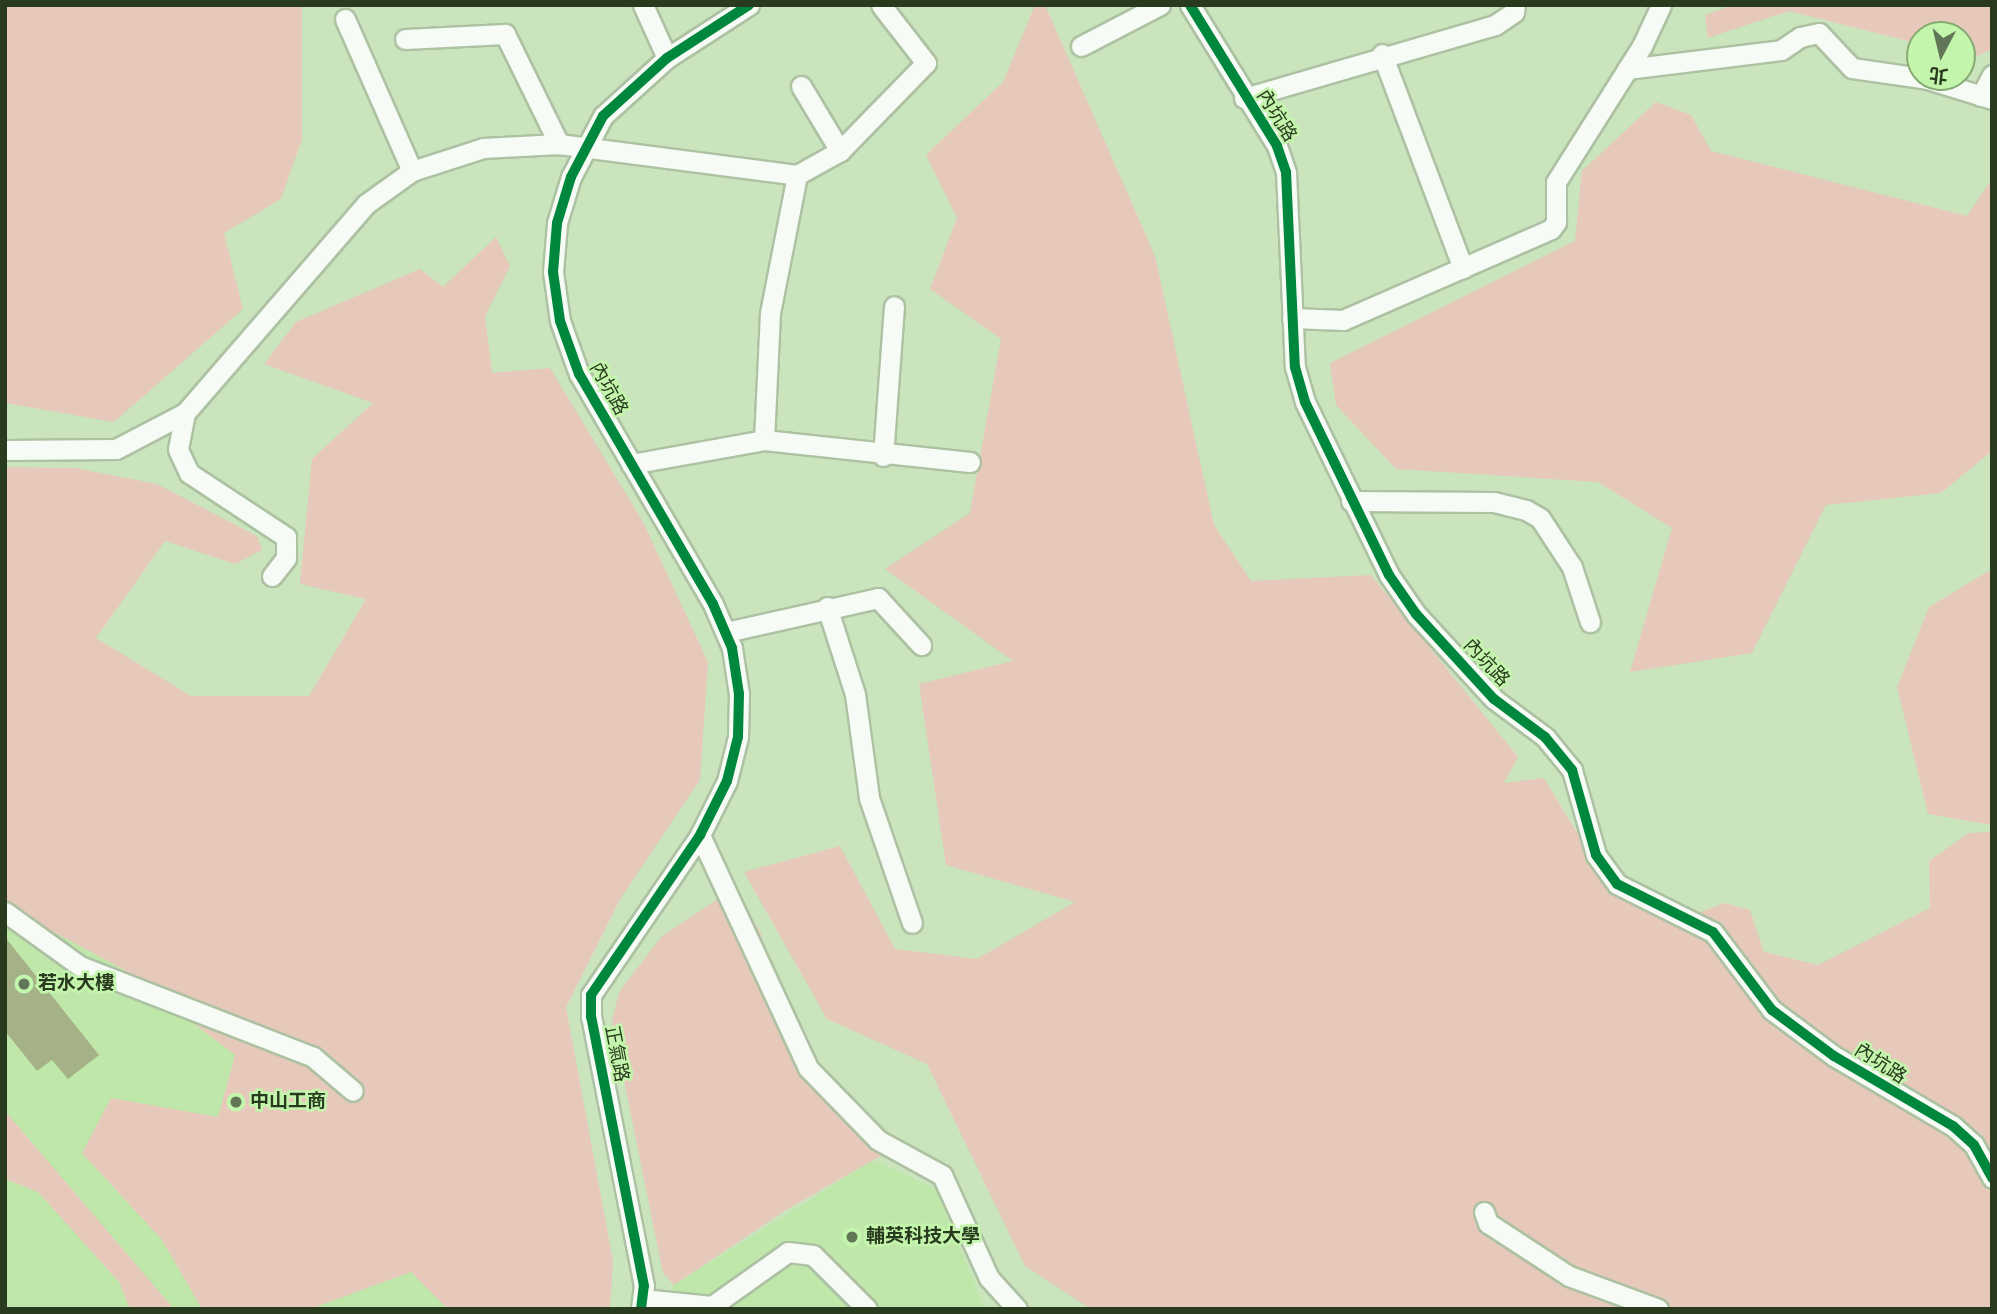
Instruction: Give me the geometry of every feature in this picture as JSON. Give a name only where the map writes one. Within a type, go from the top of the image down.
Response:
[{"type":"street","points":[[643,5],[667,58]]},
{"type":"street","name":"內坑路","points":[[700,835],[727,781],[738,737],[739,694],[726,632],[579,374],[560,321],[553,272],[557,223],[582,148],[626,92],[667,58],[749,5]]},
{"type":"street","points":[[5,450],[116,449],[185,413],[366,204],[412,171],[483,148],[559,144],[797,175],[840,150],[926,63],[881,5]]},
{"type":"street","points":[[1081,46],[1160,5]]},
{"type":"street","name":"內坑路","points":[[1191,5],[1244,99],[1278,146],[1286,172],[1295,367],[1305,402],[1351,501],[1416,614],[1494,699],[1545,737],[1572,769],[1596,855],[1607,874],[1632,893],[1713,932],[1772,1010],[1834,1056],[1953,1126],[1974,1145],[1992,1178]]},
{"type":"street","points":[[1244,99],[1382,54],[1495,25],[1514,12],[1515,5]]},
{"type":"street","points":[[1292,318],[1343,320],[1551,229],[1556,222],[1556,182],[1642,46],[1648,25],[1661,5]]},
{"type":"street","points":[[345,19],[412,171]]},
{"type":"street","points":[[1627,69],[1781,50],[1800,37],[1819,33],[1852,68],[1987,88]]},
{"type":"street","points":[[405,39],[505,34],[559,144]]},
{"type":"street","points":[[1382,54],[1464,268]]},
{"type":"street","points":[[801,86],[840,150]]},
{"type":"street","points":[[764,440],[770,313],[797,175]]},
{"type":"street","points":[[883,456],[894,306]]},
{"type":"street","points":[[185,413],[178,449],[190,473],[286,537],[286,558],[272,576]]},
{"type":"street","points":[[631,464],[764,440],[883,456],[970,461]]},
{"type":"street","points":[[1351,501],[1494,502],[1526,510],[1540,518],[1572,567],[1590,622]]},
{"type":"street","points":[[726,632],[827,607],[878,598],[921,645]]},
{"type":"street","points":[[827,607],[855,694],[869,798],[912,923]]},
{"type":"street","points":[[700,835],[808,1068],[878,1140],[942,1175],[989,1278],[1017,1309]]},
{"type":"street","name":"正氣路","points":[[642,1304],[591,995],[700,835]]},
{"type":"street","points":[[5,912],[80,966],[313,1057],[353,1091]]},
{"type":"street","points":[[1484,1212],[1488,1223],[1569,1276],[1658,1309]]},
{"type":"street","points":[[642,1304],[712,1306],[788,1252],[813,1255],[867,1309]]},
{"type":"shaded area","points":[[5,5],[302,5],[302,139],[281,199],[224,233],[243,309],[114,422],[5,403]]},
{"type":"shaded area","points":[[1035,5],[1045,5],[1155,256],[1214,525],[1251,581],[1371,575],[1518,757],[1504,783],[1544,778],[1582,841],[1603,851],[1637,905],[1670,924],[1724,903],[1750,910],[1764,952],[1818,965],[1930,908],[1929,861],[1969,833],[1992,832],[1992,1309],[1091,1309],[1025,1266],[927,1064],[827,1019],[744,872],[840,846],[895,949],[977,959],[1075,902],[946,865],[919,684],[1013,661],[885,569],[970,513],[1001,339],[930,289],[957,218],[926,155],[1003,82]]},
{"type":"shaded area","points":[[1733,5],[1992,5],[1992,49],[1976,57],[1976,21],[1906,21],[1906,40],[1789,11],[1708,38],[1705,15]]},
{"type":"shaded area","points":[[1656,102],[1691,115],[1711,151],[1967,216],[1992,179],[1992,451],[1941,493],[1826,505],[1752,653],[1630,672],[1672,528],[1598,482],[1396,469],[1336,405],[1330,363],[1575,241],[1582,171]]},
{"type":"shaded area","points":[[496,237],[510,266],[485,316],[492,373],[550,368],[643,522],[708,662],[700,780],[620,899],[566,1007],[613,1261],[610,1309],[448,1309],[411,1272],[310,1309],[202,1309],[162,1240],[82,1153],[111,1098],[218,1117],[235,1055],[123,969],[5,906],[5,467],[75,468],[157,484],[257,536],[262,550],[235,564],[165,541],[96,638],[191,696],[309,696],[366,599],[300,584],[312,459],[373,403],[264,364],[296,322],[420,269],[443,287]]},
{"type":"shaded area","points":[[1992,569],[1992,825],[1928,814],[1897,687],[1929,607]]},
{"type":"shaded area","points":[[733,889],[760,931],[776,995],[811,1075],[884,1154],[786,1210],[674,1285],[663,1273],[612,1021],[619,992],[662,936]]},
{"type":"shaded area","name":"中山工商","points":[[5,892],[411,1064],[492,1309],[5,1309]]},
{"type":"shaded area","points":[[5,1111],[174,1309],[130,1309],[119,1282],[38,1192],[5,1179]]},
{"type":"shaded area","name":"輔英科技大學","points":[[873,1160],[936,1189],[985,1309],[665,1309],[674,1285]]},
{"type":"building","name":"若水大樓","points":[[5,937],[99,1055],[68,1079],[52,1060],[37,1071],[5,1031]]},
{"type":"cycle path","points":[[641,1309],[644,1286],[591,1017],[591,995],[700,835],[727,781],[738,737],[739,694],[732,648],[713,604],[579,374],[560,321],[553,272],[557,223],[571,177],[603,116],[667,58],[749,5]]},
{"type":"cycle path","points":[[1190,5],[1277,146],[1286,172],[1295,367],[1305,402],[1389,575],[1416,614],[1494,699],[1545,737],[1572,770],[1596,855],[1617,884],[1713,932],[1772,1010],[1834,1056],[1953,1126],[1974,1145],[1992,1178]]},
{"type":"place","name":"若水大樓","points":[[24,984]]},
{"type":"place","name":"中山工商","points":[[236,1102]]},
{"type":"place","name":"輔英科技大學","points":[[852,1237]]}]
